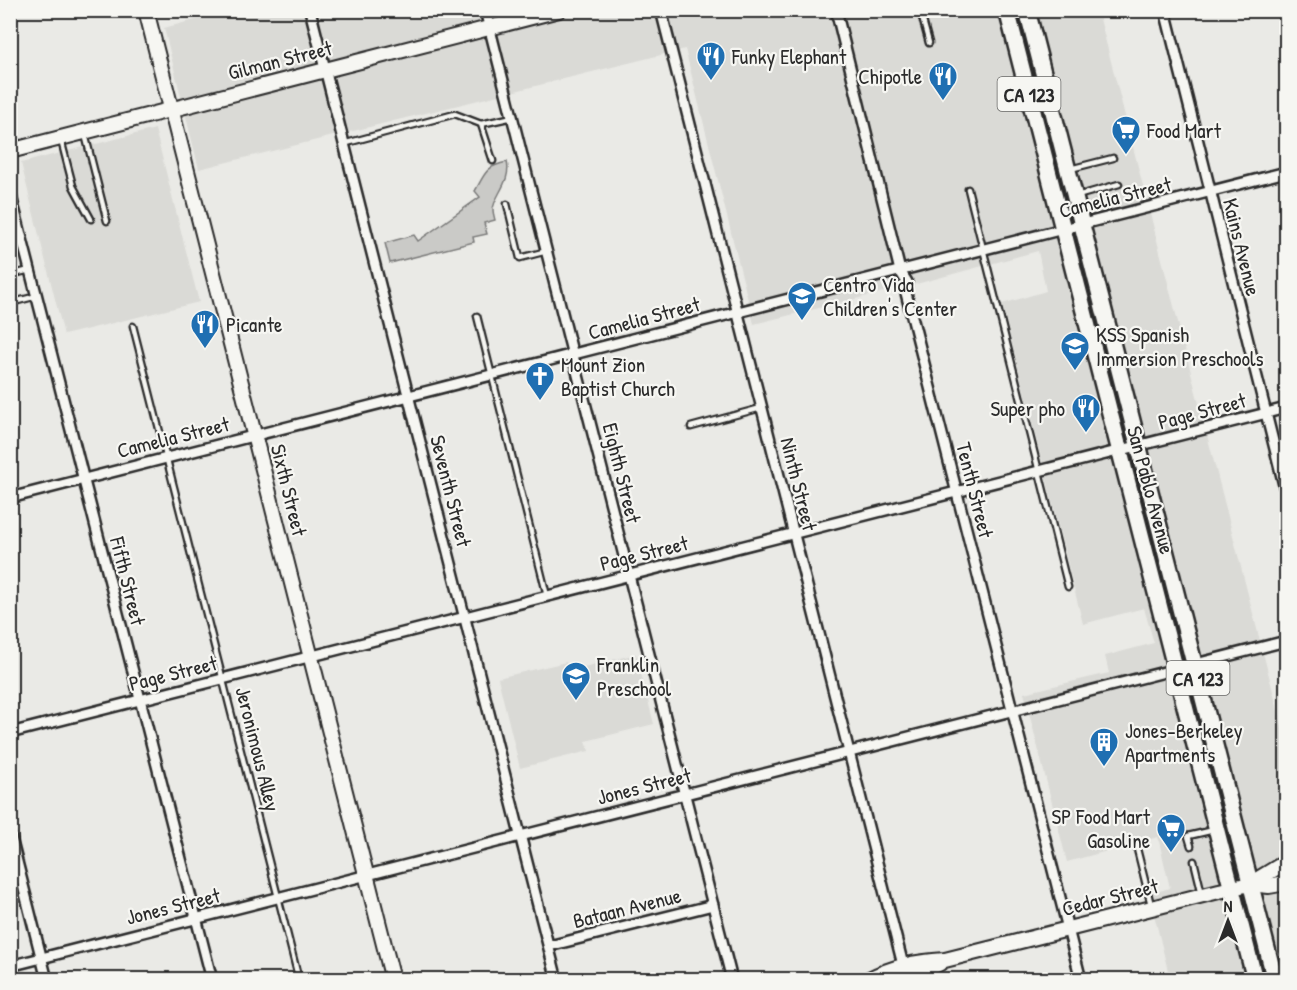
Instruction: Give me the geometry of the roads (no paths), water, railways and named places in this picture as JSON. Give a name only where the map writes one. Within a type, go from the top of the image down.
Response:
[{"type":"main road","name":"San Pablo Avenue","points":[[1007,10],[1255,980]]},
{"type":"main road","name":"San Pablo Avenue","points":[[1027,10],[1275,980]]},
{"type":"street","name":"Sixth Street","points":[[146,10],[393,980]]},
{"type":"street","name":"Seventh Street","points":[[310,10],[557,980]]},
{"type":"street","name":"Eighth Street","points":[[485,10],[732,980]]},
{"type":"street","name":"Gilman Street","points":[[10,151],[559,10]]},
{"type":"street","name":"Ninth Street","points":[[661,10],[849,752],[902,975]]},
{"type":"street","name":"Tenth Street","points":[[836,10],[900,271],[907,282],[906,293],[1081,980]]},
{"type":"street","name":"Kains Avenue","points":[[1165,10],[1209,192],[1287,493]]},
{"type":"street","name":"Camelia Street","points":[[10,498],[1287,172]]},
{"type":"street","name":"Fifth Street","points":[[10,192],[212,980]]},
{"type":"street","name":"Page Street","points":[[10,734],[1287,408]]},
{"type":"street","name":"Jones Street","points":[[10,966],[1287,641]]},
{"type":"street","points":[[10,834],[47,980]]},
{"type":"street","points":[[1250,884],[1287,862]]},
{"type":"street","name":"Cedar Street","points":[[867,980],[890,968],[902,975],[919,974],[945,960],[1232,888],[1250,884],[1269,886],[1287,883]]},
{"type":"street","name":"Bataan Avenue","points":[[549,946],[713,905]]},
{"type":"lane","points":[[920,10],[928,43]]},
{"type":"lane","points":[[343,144],[455,114],[481,124],[513,117]]},
{"type":"lane","points":[[481,124],[493,161]]},
{"type":"lane","points":[[85,131],[107,221]]},
{"type":"lane","points":[[61,138],[73,186],[91,219]]},
{"type":"lane","points":[[1068,169],[1113,158]]},
{"type":"lane","points":[[1075,197],[1119,184]]},
{"type":"lane","points":[[968,189],[1068,587]]},
{"type":"lane","points":[[507,204],[520,258],[547,251]]},
{"type":"lane","points":[[10,275],[30,270]]},
{"type":"lane","points":[[10,303],[37,296]]},
{"type":"lane","points":[[477,316],[547,596]]},
{"type":"lane","name":"Jeronimous Alley","points":[[133,327],[299,980]]},
{"type":"lane","points":[[692,427],[760,408]]},
{"type":"lane","points":[[1191,846],[1188,836],[1217,830]]},
{"type":"lane","points":[[1137,849],[1152,908]]},
{"type":"lane","points":[[1194,861],[1202,895]]},
{"type":"place","name":"Funky Elephant","points":[[711,82]]},
{"type":"place","name":"Chipotle","points":[[943,102]]},
{"type":"place","name":"Food Mart","points":[[1126,156]]},
{"type":"place","name":"Centro Vida Children's Center","points":[[802,322]]},
{"type":"place","name":"Picante","points":[[205,350]]},
{"type":"place","name":"KSS Spanish Immersion Preschools","points":[[1075,372]]},
{"type":"place","name":"Mount Zion Baptist Church","points":[[540,402]]},
{"type":"place","name":"Super pho","points":[[1086,434]]},
{"type":"place","name":"Franklin Preschool","points":[[576,702]]},
{"type":"place","name":"Jones-Berkeley Apartments","points":[[1104,768]]},
{"type":"place","name":"SP Food Mart Gasoline","points":[[1171,854]]}]
